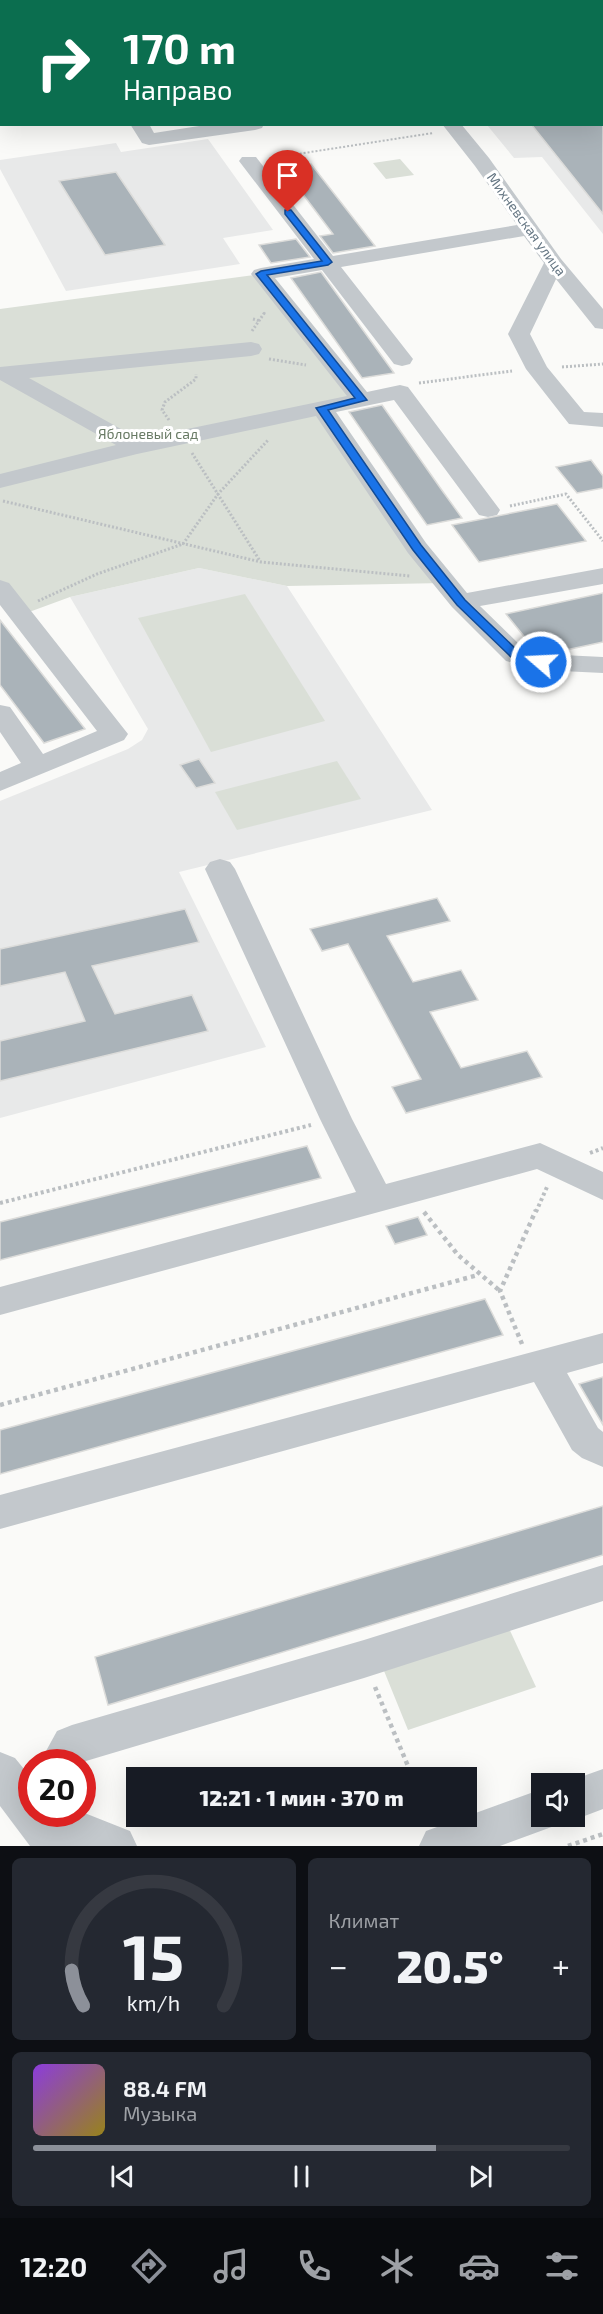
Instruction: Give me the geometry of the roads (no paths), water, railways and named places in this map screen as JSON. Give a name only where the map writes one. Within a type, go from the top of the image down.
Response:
[{"type":"street","points":[[140,126],[149,139],[241,126]]},
{"type":"street","name":"Михневская улица","points":[[443,129],[482,162],[528,229],[603,323]]},
{"type":"street","points":[[249,161],[402,358]]},
{"type":"street","points":[[362,400],[261,274],[528,229]]},
{"type":"street","points":[[554,263],[519,334],[537,369],[577,419],[603,420]]},
{"type":"street","points":[[2,373],[239,350]]},
{"type":"street","points":[[2,373],[136,447]]},
{"type":"street","points":[[0,482],[136,447],[400,392],[488,510]]},
{"type":"street","points":[[321,408],[438,575],[461,602],[515,655],[541,662],[603,665]]},
{"type":"street","points":[[461,602],[603,576]]},
{"type":"street","points":[[0,588],[114,734],[0,782]]},
{"type":"street","points":[[0,713],[38,766]]},
{"type":"street","points":[[220,869],[336,1119],[377,1200]]},
{"type":"street","points":[[0,1301],[540,1156],[603,1187]]},
{"type":"street","points":[[0,1512],[603,1348]]},
{"type":"street","points":[[538,1366],[585,1439],[595,1448],[603,1451]]},
{"type":"street","points":[[69,1749],[72,1745],[364,1659],[603,1583]]},
{"type":"street","points":[[0,1772],[18,1798]]},
{"type":"street","points":[[585,1795],[603,1789]]},
{"type":"street","points":[[441,1846],[531,1814]]},
{"type":"street","points":[[39,1827],[56,1846]]},
{"type":"street","points":[[57,1827],[116,1846]]},
{"type":"park label","name":"Яблоневый сад","points":[[148,433]]}]
